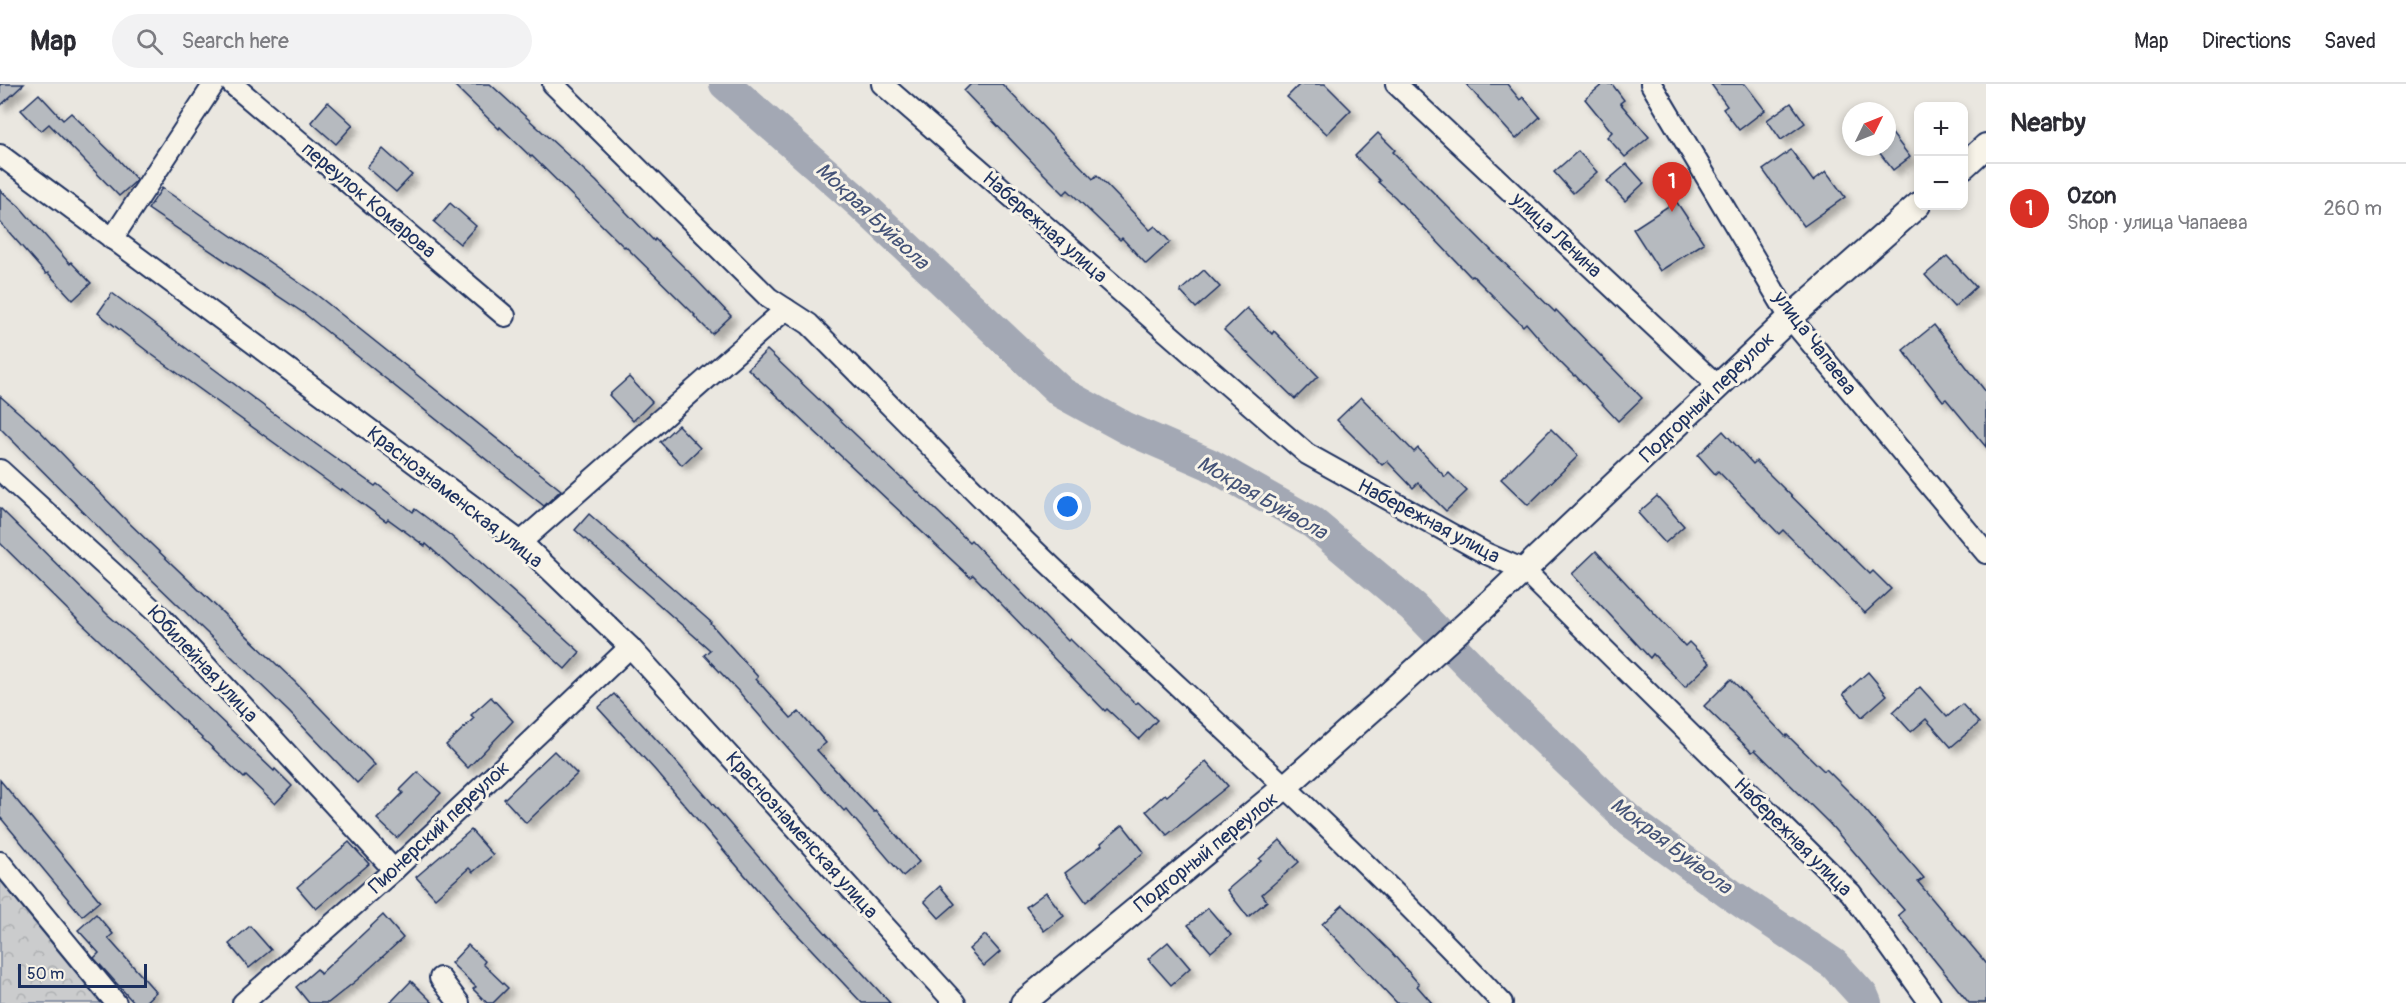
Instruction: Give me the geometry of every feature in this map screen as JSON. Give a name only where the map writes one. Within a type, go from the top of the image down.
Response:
[{"type":"main road","points":[[1968,162],[1986,146]]},
{"type":"main road","name":"Подгорный переулок","points":[[1023,1003],[1286,786],[1386,697],[1500,593],[1790,318],[1914,209]]},
{"type":"street","points":[[112,239],[214,84]]},
{"type":"street","name":"переулок Комарова","points":[[232,84],[506,316]]},
{"type":"street","points":[[554,84],[761,290],[809,324],[1026,542],[1286,786],[1464,962],[1502,1003]]},
{"type":"street","name":"Набережная улица","points":[[882,84],[1307,454],[1485,553],[1524,570],[1851,893],[1930,1003]]},
{"type":"street","name":"улица Ленина","points":[[1396,84],[1718,386]]},
{"type":"street","name":"улица Чапаева","points":[[1651,84],[1790,318],[1986,553]]},
{"type":"street","name":"Краснознаменская улица","points":[[0,155],[521,542],[630,647],[955,1003]]},
{"type":"street","points":[[521,542],[786,309]]},
{"type":"street","name":"Юбилейная улица","points":[[0,470],[161,617],[394,870]]},
{"type":"street","name":"Пионерский переулок","points":[[243,1003],[394,870],[630,647]]},
{"type":"street","points":[[0,862],[116,1003]]},
{"type":"street","points":[[440,978],[459,1003]]},
{"type":"green space","points":[[0,880],[101,1003],[0,1003]]},
{"type":"building","points":[[0,84],[24,84],[0,106]]},
{"type":"building","points":[[453,84],[490,84],[596,181],[731,316],[712,334],[532,156],[500,127],[499,129]]},
{"type":"building","points":[[971,84],[1002,84],[1093,179],[1097,175],[1150,230],[1155,226],[1170,242],[1146,264],[1122,238],[1120,240],[1068,190],[1064,194],[1040,170],[964,91]]},
{"type":"building","points":[[1300,84],[1325,84],[1351,110],[1327,134],[1287,97]]},
{"type":"building","points":[[1466,84],[1507,84],[1520,100],[1523,97],[1540,117],[1516,139]]},
{"type":"building","points":[[1603,84],[1612,84],[1624,100],[1620,103],[1649,137],[1625,157],[1607,137],[1612,132],[1585,99]]},
{"type":"building","points":[[1711,84],[1745,84],[1765,110],[1739,130],[1723,109],[1727,106]]},
{"type":"building","points":[[39,94],[63,120],[71,113],[137,180],[119,196],[49,124],[41,131],[21,110]]},
{"type":"building","points":[[328,102],[353,125],[336,144],[311,122]]},
{"type":"building","points":[[1791,103],[1805,123],[1781,140],[1767,120]]},
{"type":"building","points":[[1378,133],[1395,150],[1393,152],[1495,254],[1555,312],[1556,310],[1642,398],[1618,421],[1557,359],[1526,323],[1523,326],[1473,276],[1471,277],[1355,156]]},
{"type":"building","points":[[1896,139],[1910,157],[1893,170],[1882,156],[1896,156]]},
{"type":"building","points":[[383,149],[412,175],[396,192],[367,167]]},
{"type":"building","points":[[1791,150],[1813,181],[1826,171],[1845,197],[1804,226],[1763,170]]},
{"type":"building","points":[[1578,151],[1597,172],[1573,193],[1554,172]]},
{"type":"building","points":[[1627,164],[1644,183],[1625,201],[1607,181]]},
{"type":"building","points":[[162,188],[317,295],[561,490],[544,506],[305,314],[148,209]]},
{"type":"building","points":[[0,190],[19,206],[70,264],[71,262],[91,283],[73,300],[48,273],[46,274],[0,222]]},
{"type":"building","points":[[1676,201],[1704,243],[1660,271],[1633,229]]},
{"type":"building","points":[[450,203],[476,226],[460,244],[434,222]]},
{"type":"building","points":[[1947,256],[1976,287],[1954,307],[1925,275]]},
{"type":"building","points":[[1204,270],[1220,287],[1196,308],[1180,291]]},
{"type":"building","points":[[112,293],[296,430],[375,486],[377,484],[413,512],[415,509],[450,535],[580,652],[565,669],[426,544],[425,546],[388,519],[386,521],[342,489],[341,491],[151,354],[98,313]]},
{"type":"building","points":[[1247,308],[1272,334],[1274,331],[1318,376],[1295,399],[1224,330]]},
{"type":"building","points":[[1934,325],[1986,392],[1986,447],[1946,399],[1943,401],[1903,350]]},
{"type":"building","points":[[767,350],[969,542],[971,540],[1068,641],[1070,639],[1136,704],[1138,702],[1157,720],[1139,739],[1107,709],[1105,711],[973,575],[970,577],[748,369]]},
{"type":"building","points":[[629,377],[652,402],[633,421],[609,395]]},
{"type":"building","points":[[0,396],[41,432],[127,521],[295,682],[375,765],[357,783],[289,712],[121,550],[0,428]]},
{"type":"building","points":[[1361,397],[1414,452],[1418,448],[1445,477],[1449,473],[1467,491],[1446,511],[1418,483],[1413,488],[1387,461],[1382,465],[1337,420]]},
{"type":"building","points":[[678,425],[700,448],[682,465],[660,442]]},
{"type":"building","points":[[1551,429],[1578,456],[1528,505],[1501,479]]},
{"type":"building","points":[[1723,431],[1753,464],[1756,461],[1870,574],[1873,571],[1891,589],[1865,613],[1783,530],[1779,534],[1718,471],[1715,474],[1698,455]]},
{"type":"building","points":[[1657,496],[1684,526],[1665,543],[1638,513]]},
{"type":"building","points":[[0,508],[108,615],[292,786],[275,804],[246,776],[244,778],[0,543]]},
{"type":"building","points":[[589,514],[712,623],[758,677],[756,679],[791,718],[799,712],[826,743],[817,750],[874,812],[876,811],[919,862],[903,876],[846,809],[844,811],[704,655],[710,650],[575,530]]},
{"type":"building","points":[[1596,551],[1685,646],[1689,642],[1710,663],[1685,687],[1653,654],[1650,658],[1572,574]]},
{"type":"building","points":[[1868,672],[1887,695],[1862,717],[1843,694]]},
{"type":"building","points":[[1731,679],[1786,737],[1787,735],[1824,771],[1826,769],[1856,799],[1924,878],[1918,882],[1986,963],[1986,1003],[1969,1003],[1898,915],[1904,910],[1829,823],[1755,750],[1752,752],[1704,706]]},
{"type":"building","points":[[1920,687],[1947,717],[1962,704],[1979,723],[1951,747],[1926,719],[1911,732],[1893,712]]},
{"type":"building","points":[[614,694],[667,751],[800,905],[890,1003],[862,1003],[779,915],[655,770],[598,708]]},
{"type":"building","points":[[491,697],[513,721],[468,768],[446,745],[474,718],[471,715]]},
{"type":"building","points":[[554,751],[577,774],[526,823],[504,799]]},
{"type":"building","points":[[1206,761],[1228,786],[1167,835],[1146,811],[1165,794],[1167,796]]},
{"type":"building","points":[[418,772],[441,793],[397,838],[377,819],[403,793],[400,790]]},
{"type":"building","points":[[0,780],[100,901],[82,916],[0,817]]},
{"type":"building","points":[[1123,825],[1144,852],[1086,902],[1065,873],[1102,845],[1101,843]]},
{"type":"building","points":[[471,830],[493,855],[473,872],[469,868],[435,898],[416,877]]},
{"type":"building","points":[[1280,840],[1299,862],[1262,894],[1267,901],[1248,917],[1227,890],[1261,861],[1259,859]]},
{"type":"building","points":[[349,842],[369,864],[316,909],[297,887]]},
{"type":"building","points":[[940,886],[955,904],[939,918],[924,901]]},
{"type":"building","points":[[1046,892],[1064,916],[1044,931],[1026,907]]},
{"type":"building","points":[[1343,905],[1391,952],[1432,1003],[1397,1003],[1322,924]]},
{"type":"building","points":[[1208,908],[1231,935],[1211,952],[1188,925]]},
{"type":"building","points":[[96,914],[113,934],[108,938],[156,992],[144,1003],[134,1003],[94,958],[99,953],[78,930]]},
{"type":"building","points":[[383,915],[403,938],[328,1003],[309,1003],[296,987],[317,969],[320,974]]},
{"type":"building","points":[[250,926],[271,950],[249,968],[229,944]]},
{"type":"building","points":[[985,935],[1000,952],[984,966],[969,949]]},
{"type":"building","points":[[1168,942],[1190,968],[1171,985],[1148,959]]},
{"type":"building","points":[[468,945],[485,961],[483,964],[508,988],[493,1003],[487,1003],[473,989],[476,987],[451,963]]},
{"type":"building","points":[[411,981],[433,1003],[390,1003]]},
{"type":"waterway","name":"Мокрая Буйвола","points":[[725,84],[862,205],[1062,393],[1126,428],[1209,464],[1313,523],[1413,607],[1503,699],[1630,821],[1730,894],[1834,964],[1863,996],[1866,1003]]},
{"type":"place","name":"Ozon","points":[[1672,212]]}]
